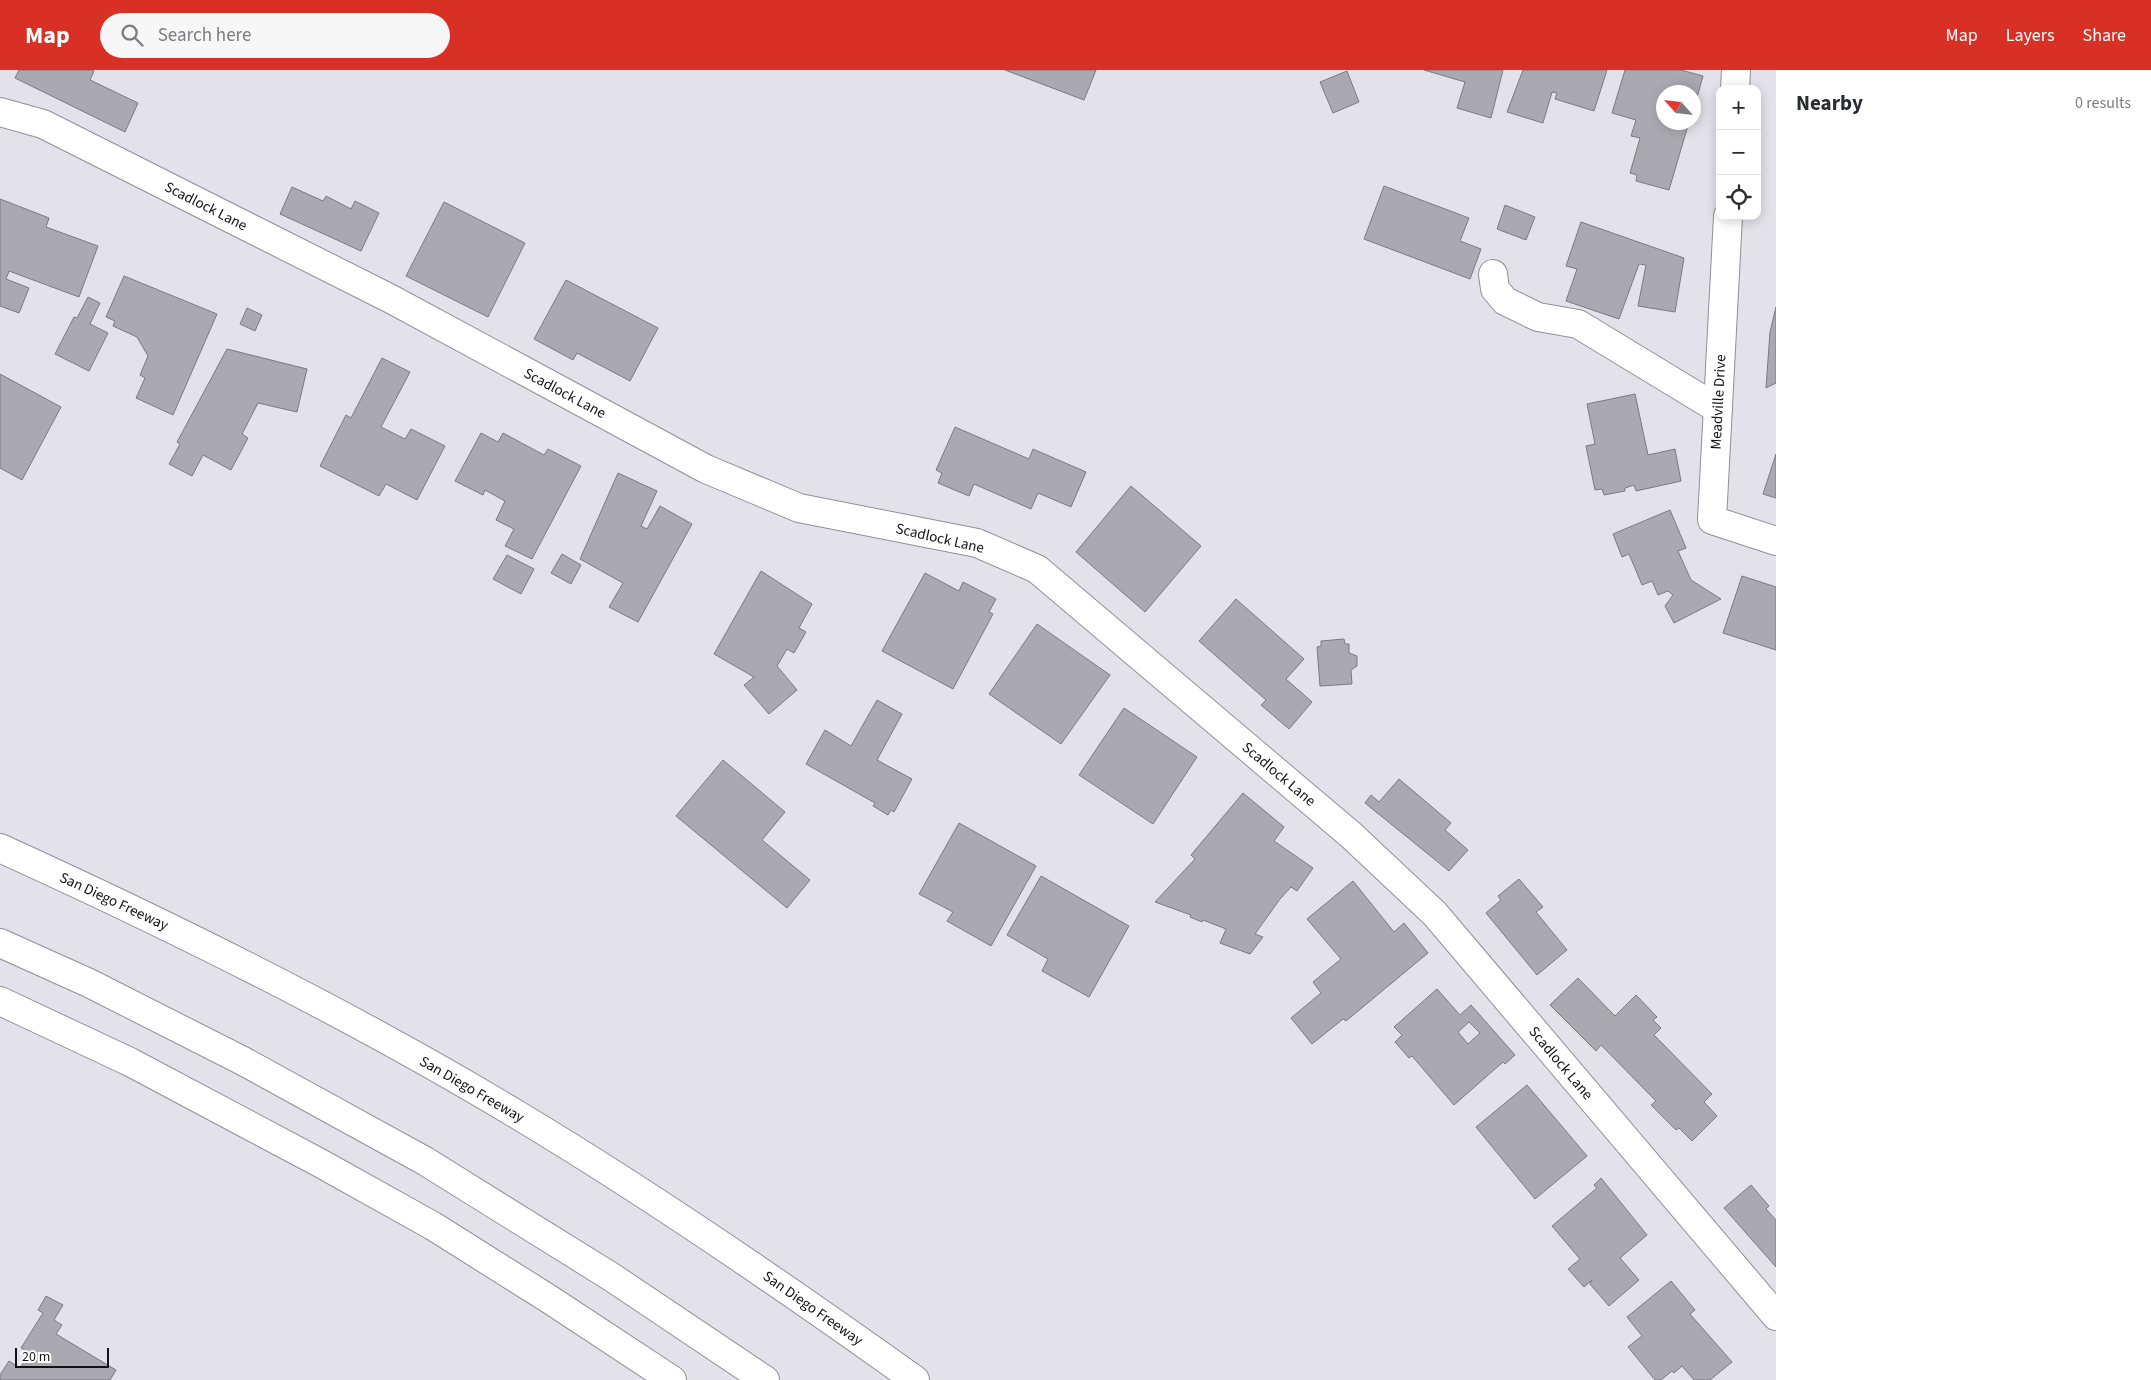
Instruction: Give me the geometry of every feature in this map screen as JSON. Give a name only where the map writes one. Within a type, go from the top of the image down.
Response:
[{"type":"main road","points":[[1735,85],[1736,70]]},
{"type":"main road","name":"Scadlock Lane","points":[[0,112],[43,124],[382,294],[706,469],[799,508],[977,543],[1037,569],[1344,828],[1435,914],[1776,1316]]},
{"type":"main road","name":"Meadville Drive","points":[[1728,220],[1712,520],[1776,541]]},
{"type":"main road","points":[[1493,274],[1495,290],[1505,301],[1538,317],[1578,324],[1718,409]]},
{"type":"main road","name":"San Diego Freeway","points":[[0,848],[215,948],[327,1007],[515,1113],[730,1250],[915,1380]]},
{"type":"main road","points":[[0,943],[88,983],[243,1061],[425,1161],[613,1278],[765,1380]]},
{"type":"main road","points":[[0,1001],[130,1062],[417,1217],[549,1299],[672,1380]]},
{"type":"building","points":[[19,70],[92,70],[94,71],[90,80],[138,103],[125,132],[15,78]]},
{"type":"building","points":[[1005,70],[1096,70],[1084,100]]},
{"type":"building","points":[[1424,70],[1503,70],[1491,118],[1457,108],[1465,82]]},
{"type":"building","points":[[1523,70],[1607,70],[1594,111],[1555,99],[1557,93],[1552,92],[1543,123],[1507,112]]},
{"type":"building","points":[[1625,70],[1681,70],[1703,76],[1700,85],[1656,85],[1656,130],[1687,130],[1669,190],[1636,181],[1637,175],[1630,173],[1640,138],[1631,136],[1636,120],[1612,113]]},
{"type":"building","points":[[1347,71],[1359,102],[1333,113],[1320,82]]},
{"type":"building","points":[[1384,186],[1469,218],[1460,241],[1481,249],[1470,279],[1364,239]]},
{"type":"building","points":[[292,187],[323,201],[326,196],[351,209],[355,201],[379,213],[361,251],[280,214]]},
{"type":"building","points":[[0,199],[49,218],[46,227],[98,246],[79,297],[9,271],[6,279],[29,288],[19,313],[0,306]]},
{"type":"building","points":[[444,202],[525,243],[488,317],[406,276]]},
{"type":"building","points":[[1505,205],[1535,217],[1526,240],[1497,229]]},
{"type":"building","points":[[1581,222],[1684,258],[1675,312],[1638,306],[1646,265],[1639,264],[1619,319],[1566,301],[1577,269],[1566,266]]},
{"type":"building","points":[[124,276],[217,314],[173,415],[136,398],[145,378],[140,375],[148,356],[137,337],[113,326],[115,321],[106,317]]},
{"type":"building","points":[[566,280],[658,328],[630,381],[577,353],[573,360],[534,339]]},
{"type":"building","points":[[88,297],[100,303],[90,324],[108,333],[89,371],[55,354],[74,317],[77,318]]},
{"type":"building","points":[[1776,307],[1776,383],[1766,388],[1770,332]]},
{"type":"building","points":[[247,308],[262,315],[255,331],[240,324]]},
{"type":"building","points":[[227,349],[307,369],[297,412],[258,403],[242,434],[248,438],[231,470],[203,455],[192,476],[169,464],[180,444],[177,442]]},
{"type":"building","points":[[382,358],[410,372],[381,427],[405,439],[411,429],[445,446],[417,500],[386,484],[379,496],[320,466],[346,415],[351,418]]},
{"type":"building","points":[[0,374],[61,407],[22,480],[0,468]]},
{"type":"building","points":[[1635,394],[1648,455],[1675,449],[1681,481],[1636,491],[1634,485],[1625,488],[1625,491],[1604,495],[1602,489],[1595,490],[1586,446],[1595,444],[1587,404]]},
{"type":"building","points":[[955,427],[1029,459],[1033,449],[1086,472],[1071,507],[1038,493],[1031,509],[974,484],[969,496],[938,483],[942,473],[936,470]]},
{"type":"building","points":[[481,433],[498,442],[503,433],[544,455],[548,449],[581,466],[532,559],[505,546],[514,529],[496,520],[505,501],[485,490],[483,495],[455,481]]},
{"type":"building","points":[[1776,454],[1776,498],[1763,494]]},
{"type":"building","points":[[618,473],[657,491],[641,526],[647,529],[660,506],[692,524],[638,622],[609,607],[623,583],[580,559]]},
{"type":"building","points":[[1131,486],[1201,546],[1145,612],[1076,552]]},
{"type":"building","points":[[1670,510],[1686,548],[1678,551],[1691,580],[1721,599],[1674,623],[1665,606],[1673,595],[1668,591],[1658,595],[1652,581],[1642,585],[1629,554],[1622,557],[1613,534]]},
{"type":"building","points":[[562,554],[581,565],[571,584],[551,573]]},
{"type":"building","points":[[507,555],[534,569],[521,594],[493,579]]},
{"type":"building","points":[[761,571],[812,604],[799,628],[806,632],[794,653],[787,649],[777,666],[797,690],[769,714],[744,685],[754,677],[714,654]]},
{"type":"building","points":[[925,573],[959,591],[963,582],[996,599],[989,612],[993,614],[953,689],[882,651]]},
{"type":"building","points":[[1742,576],[1776,587],[1776,650],[1723,633]]},
{"type":"building","points":[[1236,599],[1304,659],[1286,679],[1312,702],[1289,729],[1261,705],[1266,700],[1199,641]]},
{"type":"building","points":[[1037,624],[1110,675],[1061,744],[989,694]]},
{"type":"building","points":[[1344,639],[1345,644],[1349,644],[1349,653],[1357,656],[1357,666],[1351,670],[1352,684],[1320,686],[1317,647],[1321,646],[1321,641]]},
{"type":"building","points":[[877,700],[902,714],[877,760],[912,779],[894,812],[891,810],[888,815],[873,806],[875,803],[806,764],[825,730],[851,746]]},
{"type":"building","points":[[1124,708],[1197,757],[1153,824],[1079,775]]},
{"type":"building","points":[[723,760],[785,812],[762,840],[810,880],[787,908],[676,816]]},
{"type":"building","points":[[1399,779],[1451,823],[1445,830],[1468,850],[1449,871],[1365,803],[1371,795],[1379,802]]},
{"type":"building","points":[[1243,793],[1284,827],[1274,841],[1313,868],[1297,891],[1291,887],[1280,899],[1255,934],[1263,937],[1250,954],[1220,943],[1226,929],[1203,920],[1202,922],[1190,917],[1191,915],[1155,902],[1195,859],[1191,855]]},
{"type":"building","points":[[959,823],[1036,866],[991,946],[947,921],[953,912],[919,894]]},
{"type":"building","points":[[1041,876],[1129,926],[1089,997],[1042,971],[1048,959],[1007,935]]},
{"type":"building","points":[[1519,879],[1543,907],[1536,912],[1567,950],[1537,975],[1486,913],[1501,900],[1498,896]]},
{"type":"building","points":[[1353,881],[1394,932],[1404,923],[1428,953],[1346,1021],[1343,1019],[1312,1044],[1291,1018],[1321,993],[1313,982],[1341,959],[1307,919]]},
{"type":"building","points":[[1578,978],[1615,1016],[1636,995],[1657,1017],[1653,1020],[1661,1028],[1654,1035],[1712,1094],[1704,1102],[1717,1116],[1692,1141],[1679,1128],[1676,1130],[1651,1105],[1656,1101],[1601,1045],[1596,1051],[1550,1005]]},
{"type":"building","points":[[1437,989],[1460,1015],[1471,1005],[1515,1055],[1505,1064],[1503,1062],[1454,1105],[1412,1056],[1409,1058],[1395,1042],[1402,1035],[1394,1027]],"holes":[[[1469,1022],[1480,1033],[1468,1044],[1458,1032]]]},
{"type":"building","points":[[1527,1085],[1587,1156],[1535,1199],[1476,1127]]},
{"type":"building","points":[[1601,1178],[1647,1235],[1620,1258],[1639,1280],[1609,1306],[1590,1284],[1592,1280],[1584,1287],[1568,1269],[1580,1259],[1552,1226],[1597,1188],[1594,1185]]},
{"type":"building","points":[[1751,1185],[1769,1206],[1766,1209],[1776,1220],[1776,1267],[1724,1208]]},
{"type":"building","points":[[1671,1281],[1695,1310],[1690,1314],[1732,1362],[1710,1380],[1694,1380],[1682,1366],[1661,1380],[1655,1380],[1628,1347],[1642,1336],[1627,1317]]},
{"type":"building","points":[[46,1296],[63,1305],[54,1320],[62,1325],[56,1334],[116,1370],[110,1380],[0,1380],[0,1375],[9,1361],[20,1368],[30,1353],[21,1348],[43,1313],[38,1310]]}]
